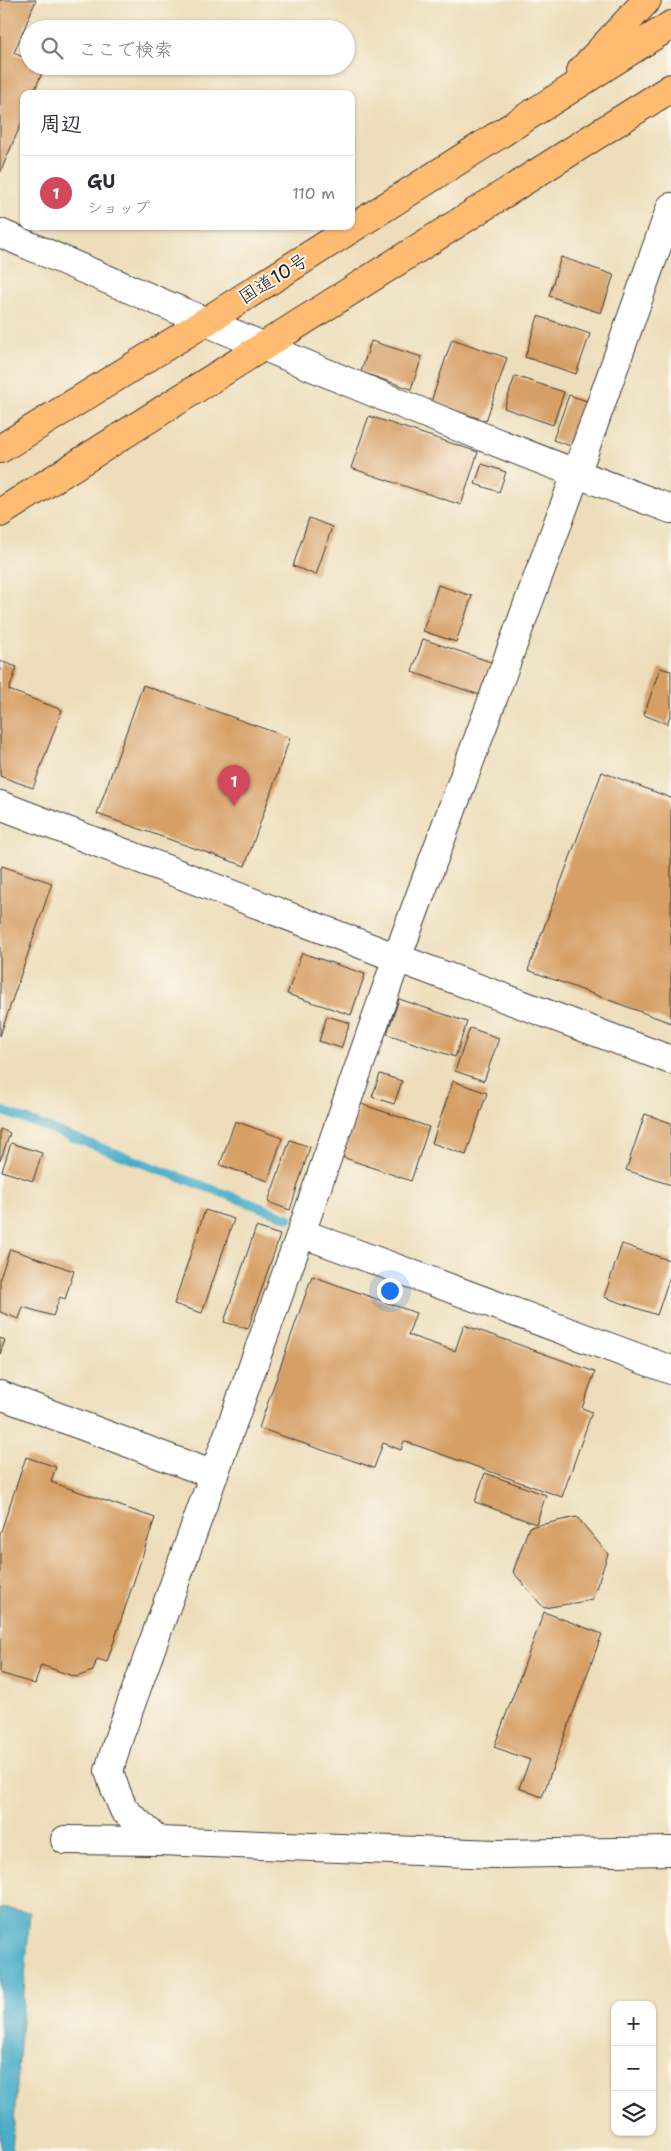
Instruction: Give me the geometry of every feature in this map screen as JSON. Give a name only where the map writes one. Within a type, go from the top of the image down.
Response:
[{"type":"highway","points":[[550,103],[647,0]]},
{"type":"highway","name":"国道10号","points":[[355,227],[671,24]]},
{"type":"highway","points":[[0,512],[671,88]]},
{"type":"highway","name":"国道10号","points":[[0,449],[350,230]]},
{"type":"street","points":[[159,1841],[124,1810],[115,1789],[109,1771],[118,1740],[301,1233],[397,958],[576,474],[671,207]]},
{"type":"street","points":[[0,233],[261,346],[576,474],[671,510]]},
{"type":"street","points":[[0,805],[397,958],[671,1060]]},
{"type":"street","points":[[301,1233],[671,1370]]},
{"type":"street","points":[[0,1395],[214,1475]]},
{"type":"street","points":[[66,1840],[159,1841],[496,1854],[671,1851]]},
{"type":"water","points":[[0,1908],[30,1912],[12,2151],[0,2151]]},
{"type":"building","points":[[0,0],[36,0],[28,20],[20,20],[20,39],[14,53],[20,56],[20,75],[41,75],[35,90],[20,90],[20,126],[0,173]]},
{"type":"building","points":[[561,257],[614,275],[601,313],[549,296]]},
{"type":"building","points":[[538,316],[590,334],[576,374],[525,357]]},
{"type":"building","points":[[452,339],[507,358],[486,421],[431,402]]},
{"type":"building","points":[[371,341],[422,357],[411,389],[361,372]]},
{"type":"building","points":[[515,376],[564,392],[553,425],[504,408]]},
{"type":"building","points":[[569,395],[590,402],[574,447],[553,440]]},
{"type":"building","points":[[369,416],[478,452],[461,505],[351,468]]},
{"type":"building","points":[[482,464],[506,472],[499,492],[475,484]]},
{"type":"building","points":[[309,518],[332,527],[316,575],[293,566]]},
{"type":"building","points":[[438,585],[472,596],[456,642],[423,631]]},
{"type":"building","points":[[423,639],[491,662],[480,695],[412,672]]},
{"type":"building","points":[[0,661],[17,667],[9,690],[62,710],[33,788],[0,776]]},
{"type":"building","points":[[660,668],[671,671],[671,713],[667,724],[644,715]]},
{"type":"building","points":[[143,685],[290,738],[245,866],[97,814]]},
{"type":"building","points":[[602,772],[671,798],[671,1023],[528,970]]},
{"type":"building","points":[[2,866],[52,883],[0,1036],[0,871]]},
{"type":"building","points":[[302,953],[365,974],[351,1015],[287,994]]},
{"type":"building","points":[[399,999],[467,1022],[455,1057],[387,1034]]},
{"type":"building","points":[[327,1016],[350,1023],[341,1048],[319,1041]]},
{"type":"building","points":[[470,1028],[499,1038],[484,1081],[455,1071]]},
{"type":"building","points":[[380,1074],[402,1081],[394,1104],[372,1097]]},
{"type":"building","points":[[453,1081],[487,1093],[466,1155],[432,1143]]},
{"type":"building","points":[[361,1104],[429,1127],[411,1181],[342,1157]]},
{"type":"building","points":[[645,1114],[671,1123],[671,1185],[626,1170]]},
{"type":"building","points":[[235,1121],[282,1138],[268,1181],[220,1165]]},
{"type":"building","points":[[0,1129],[10,1133],[0,1161]]},
{"type":"building","points":[[290,1140],[310,1147],[290,1210],[268,1202]]},
{"type":"building","points":[[11,1143],[42,1153],[33,1181],[2,1171]]},
{"type":"building","points":[[205,1210],[234,1219],[202,1313],[174,1304]]},
{"type":"building","points":[[256,1227],[280,1235],[248,1329],[224,1322]]},
{"type":"building","points":[[622,1244],[671,1261],[671,1273],[657,1315],[604,1297]]},
{"type":"building","points":[[10,1249],[74,1271],[65,1299],[60,1297],[53,1316],[23,1307],[19,1319],[0,1312],[0,1278]]},
{"type":"building","points":[[312,1276],[416,1313],[408,1335],[455,1351],[464,1325],[595,1372],[582,1408],[592,1412],[562,1497],[404,1441],[401,1450],[383,1443],[374,1468],[259,1428]]},
{"type":"building","points":[[0,1338],[5,1340],[0,1354]]},
{"type":"building","points":[[26,1457],[56,1467],[51,1482],[155,1518],[107,1662],[97,1659],[93,1671],[76,1677],[41,1665],[35,1684],[0,1673],[0,1534]]},
{"type":"building","points":[[485,1473],[546,1495],[536,1524],[475,1502]]},
{"type":"building","points":[[577,1517],[608,1554],[592,1600],[544,1608],[513,1572],[529,1527]]},
{"type":"building","points":[[544,1612],[602,1634],[542,1797],[519,1788],[530,1760],[494,1747]]},
{"type":"waterway","points":[[0,1110],[289,1218]]},
{"type":"place","name":"GU","points":[[234,806]]}]
